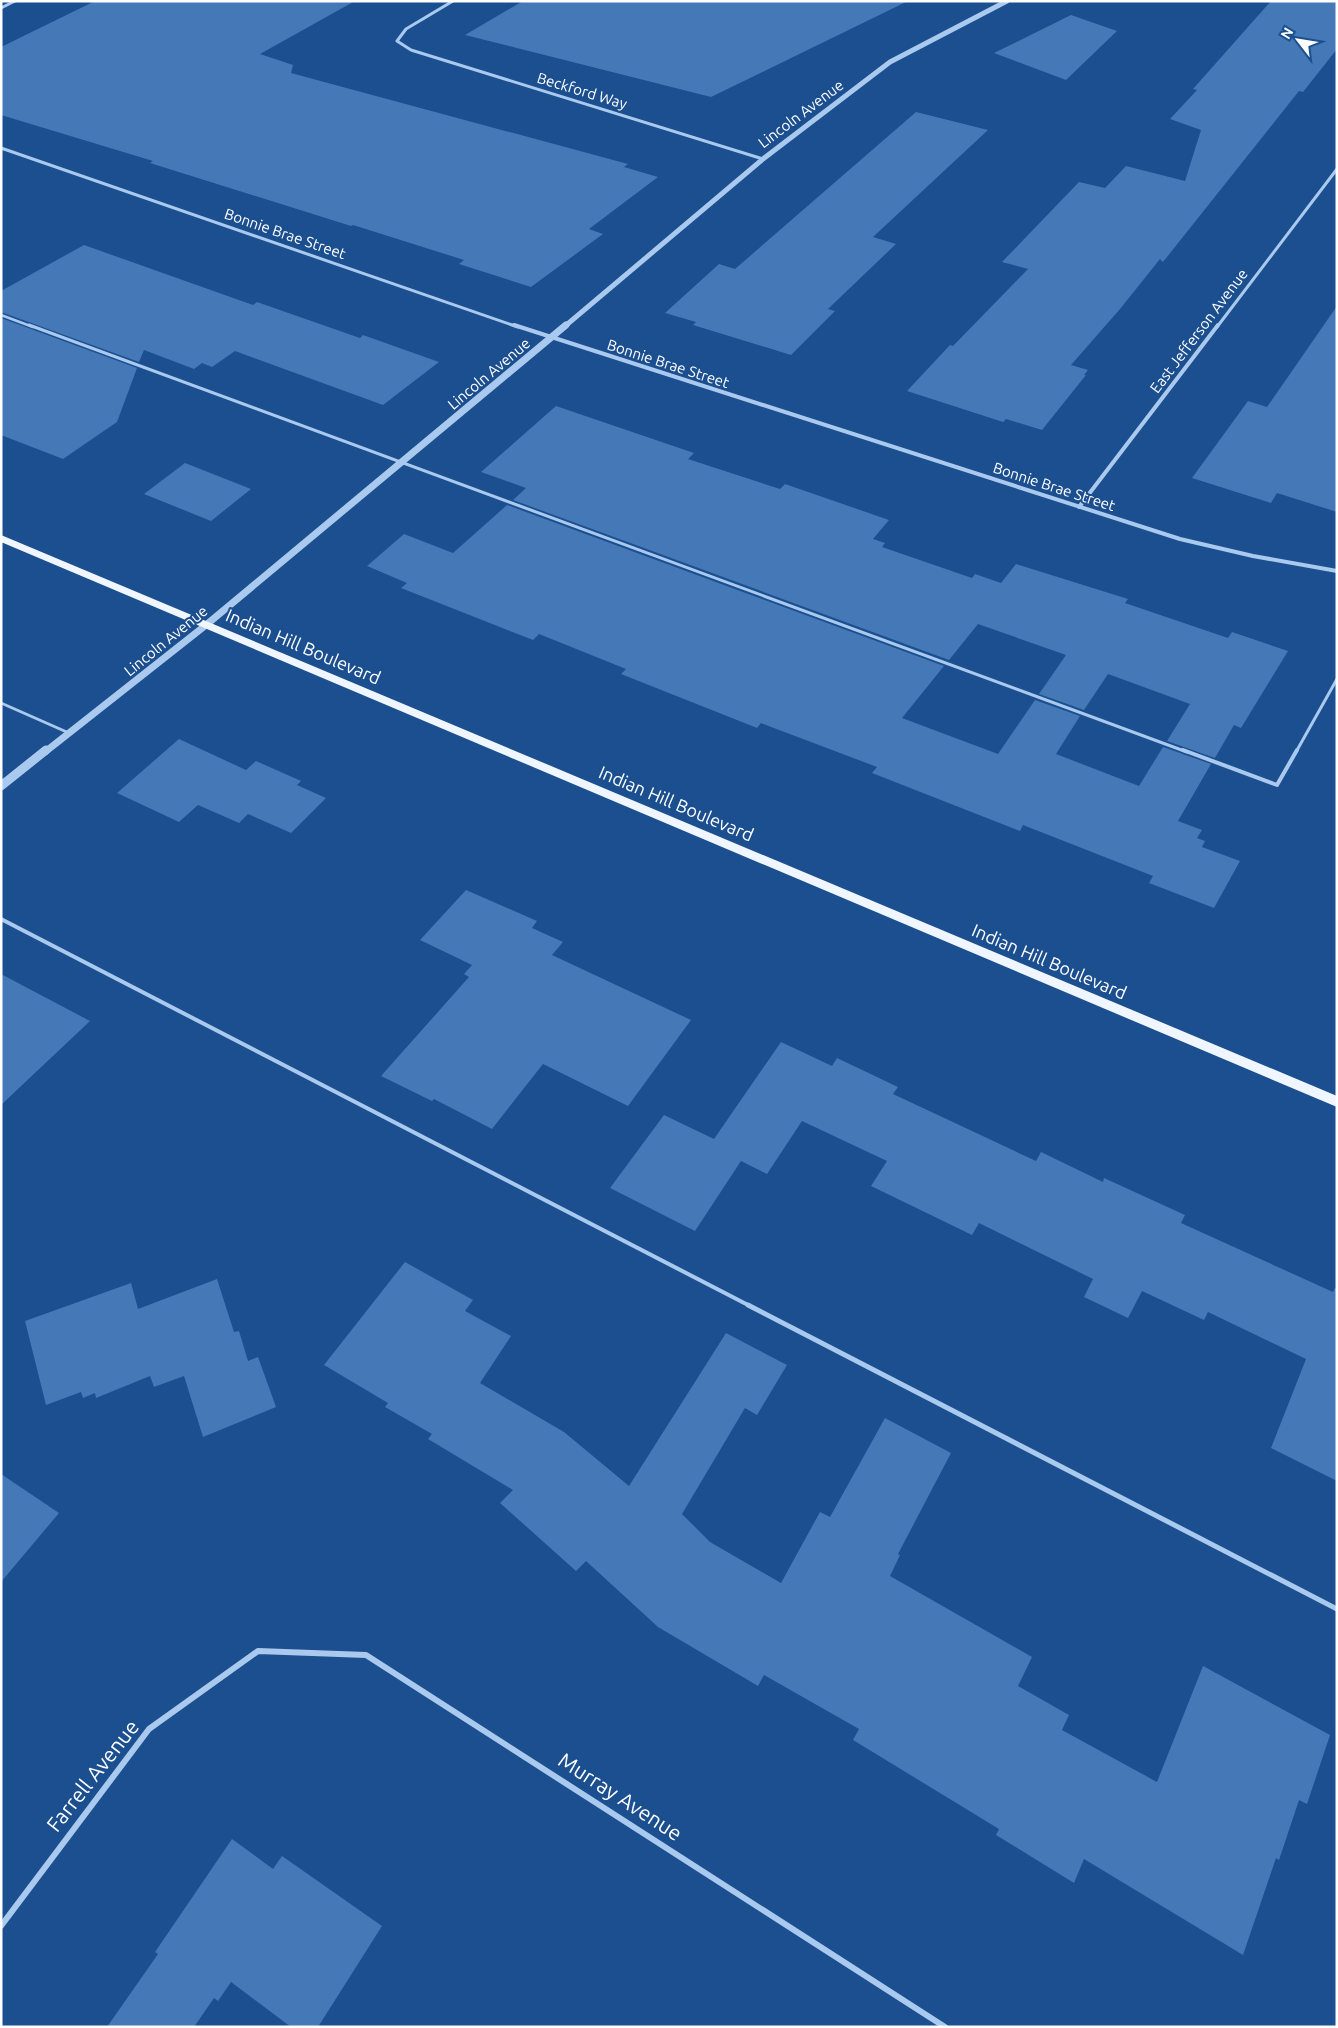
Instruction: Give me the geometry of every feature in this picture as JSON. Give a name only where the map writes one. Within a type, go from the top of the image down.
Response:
[{"type":"main road","name":"Indian Hill Boulevard","points":[[1,538],[1337,1102]]},
{"type":"street","points":[[1,8],[15,1]]},
{"type":"street","name":"Beckford Way","points":[[453,1],[406,29],[397,41],[411,50],[763,158]]},
{"type":"street","name":"Lincoln Avenue","points":[[1,786],[206,625],[551,338],[763,158],[890,62],[1007,1]]},
{"type":"street","name":"Bonnie Brae Street","points":[[1,148],[551,338],[1180,539],[1253,556],[1337,571]]},
{"type":"street","name":"East Jefferson Avenue","points":[[1080,507],[1337,169]]},
{"type":"street","name":"Farrell Avenue","points":[[1,1926],[149,1729],[258,1651]]},
{"type":"street","name":"Murray Avenue","points":[[258,1651],[366,1655],[945,2027]]},
{"type":"lane","points":[[1,315],[1277,785],[1337,679]]},
{"type":"lane","points":[[1,703],[69,733]]},
{"type":"lane","points":[[1,919],[1337,1609]]},
{"type":"building","points":[[95,1],[355,1],[260,54],[293,65],[291,73],[628,164],[624,167],[658,177],[589,229],[603,234],[531,287],[459,264],[464,260],[150,163],[153,161],[1,115],[1,47]]},
{"type":"building","points":[[523,1],[908,1],[711,97],[465,35]]},
{"type":"building","points":[[1271,1],[1337,1],[1337,49],[1303,92],[1299,91],[1163,262],[1160,259],[1120,309],[1071,365],[1088,370],[1084,375],[1086,375],[1042,430],[1006,419],[1003,422],[907,391],[950,345],[953,346],[1028,269],[1002,262],[1079,182],[1105,188],[1126,166],[1185,181],[1201,130],[1170,119],[1197,90],[1193,89]]},
{"type":"building","points":[[1071,15],[1117,31],[1066,80],[994,53]]},
{"type":"building","points":[[916,112],[988,130],[873,237],[896,244],[828,309],[835,311],[791,355],[693,325],[696,322],[665,313],[719,264],[735,269]]},
{"type":"building","points":[[84,245],[253,305],[257,302],[360,338],[363,335],[439,362],[383,405],[235,351],[212,367],[202,363],[194,369],[144,350],[139,362],[1,312],[1,291]]},
{"type":"building","points":[[1337,306],[1337,512],[1277,493],[1271,503],[1192,478],[1248,401],[1267,407]]},
{"type":"building","points":[[1,318],[137,368],[117,422],[63,459],[1,435]]},
{"type":"building","points":[[556,406],[694,453],[688,459],[780,489],[785,484],[889,520],[873,539],[885,543],[882,547],[972,578],[975,574],[1001,583],[1016,564],[1128,599],[1125,603],[1228,638],[1232,632],[1288,651],[1241,728],[1234,725],[1215,758],[1167,741],[1190,704],[1108,674],[1084,710],[1039,694],[1066,655],[978,624],[949,660],[513,500],[526,488],[481,472]]},
{"type":"building","points":[[185,463],[251,489],[211,521],[144,494]]},
{"type":"building","points":[[507,505],[944,666],[902,718],[998,754],[1035,700],[1080,716],[1056,754],[1139,786],[1163,747],[1211,764],[1178,821],[1202,830],[1197,838],[1205,841],[1202,847],[1240,861],[1214,908],[1149,883],[1153,876],[1023,825],[1020,831],[872,773],[877,767],[761,723],[757,728],[621,674],[626,669],[539,634],[533,640],[401,588],[407,583],[367,566],[404,534],[453,553]]},
{"type":"building","points":[[179,739],[246,770],[256,761],[301,781],[297,785],[326,798],[291,833],[248,814],[239,823],[198,805],[179,822],[117,793]]},
{"type":"building","points":[[466,890],[537,921],[532,928],[563,942],[552,955],[691,1020],[628,1106],[543,1064],[492,1129],[434,1099],[432,1101],[381,1076],[469,977],[464,974],[472,965],[420,940]]},
{"type":"building","points":[[1,974],[90,1021],[1,1105]]},
{"type":"building","points":[[781,1042],[832,1066],[837,1058],[898,1087],[893,1094],[1036,1161],[1041,1152],[1103,1182],[1104,1178],[1185,1215],[1181,1223],[1333,1292],[1335,1288],[1337,1289],[1337,1481],[1271,1448],[1306,1359],[1208,1312],[1204,1320],[1142,1291],[1128,1318],[1084,1297],[1093,1279],[979,1223],[972,1235],[871,1186],[887,1161],[802,1121],[767,1174],[741,1161],[695,1231],[610,1188],[664,1115],[714,1139]]},
{"type":"building","points":[[405,1262],[473,1300],[465,1311],[511,1336],[480,1383],[564,1432],[629,1486],[726,1333],[787,1365],[757,1415],[745,1408],[682,1514],[710,1542],[781,1583],[820,1512],[830,1517],[885,1418],[951,1453],[898,1554],[900,1555],[890,1576],[1032,1657],[1018,1686],[1069,1715],[1062,1730],[1157,1782],[1203,1666],[1330,1735],[1307,1804],[1299,1800],[1279,1860],[1276,1858],[1243,1955],[1084,1859],[1074,1883],[996,1835],[999,1829],[853,1740],[859,1729],[764,1675],[758,1686],[658,1627],[586,1561],[576,1571],[500,1503],[513,1490],[428,1439],[432,1434],[385,1407],[388,1403],[324,1365]]},
{"type":"building","points":[[217,1279],[234,1332],[239,1331],[248,1361],[258,1357],[276,1407],[203,1437],[184,1376],[154,1387],[150,1376],[96,1398],[95,1393],[83,1398],[81,1392],[46,1405],[25,1321],[131,1283],[138,1309]]},
{"type":"building","points":[[1,1474],[59,1513],[1,1582]]},
{"type":"building","points":[[232,1839],[273,1869],[282,1856],[382,1926],[318,2027],[291,2027],[231,1982],[218,2001],[214,1998],[194,2027],[107,2027],[158,1954],[155,1952]]}]
